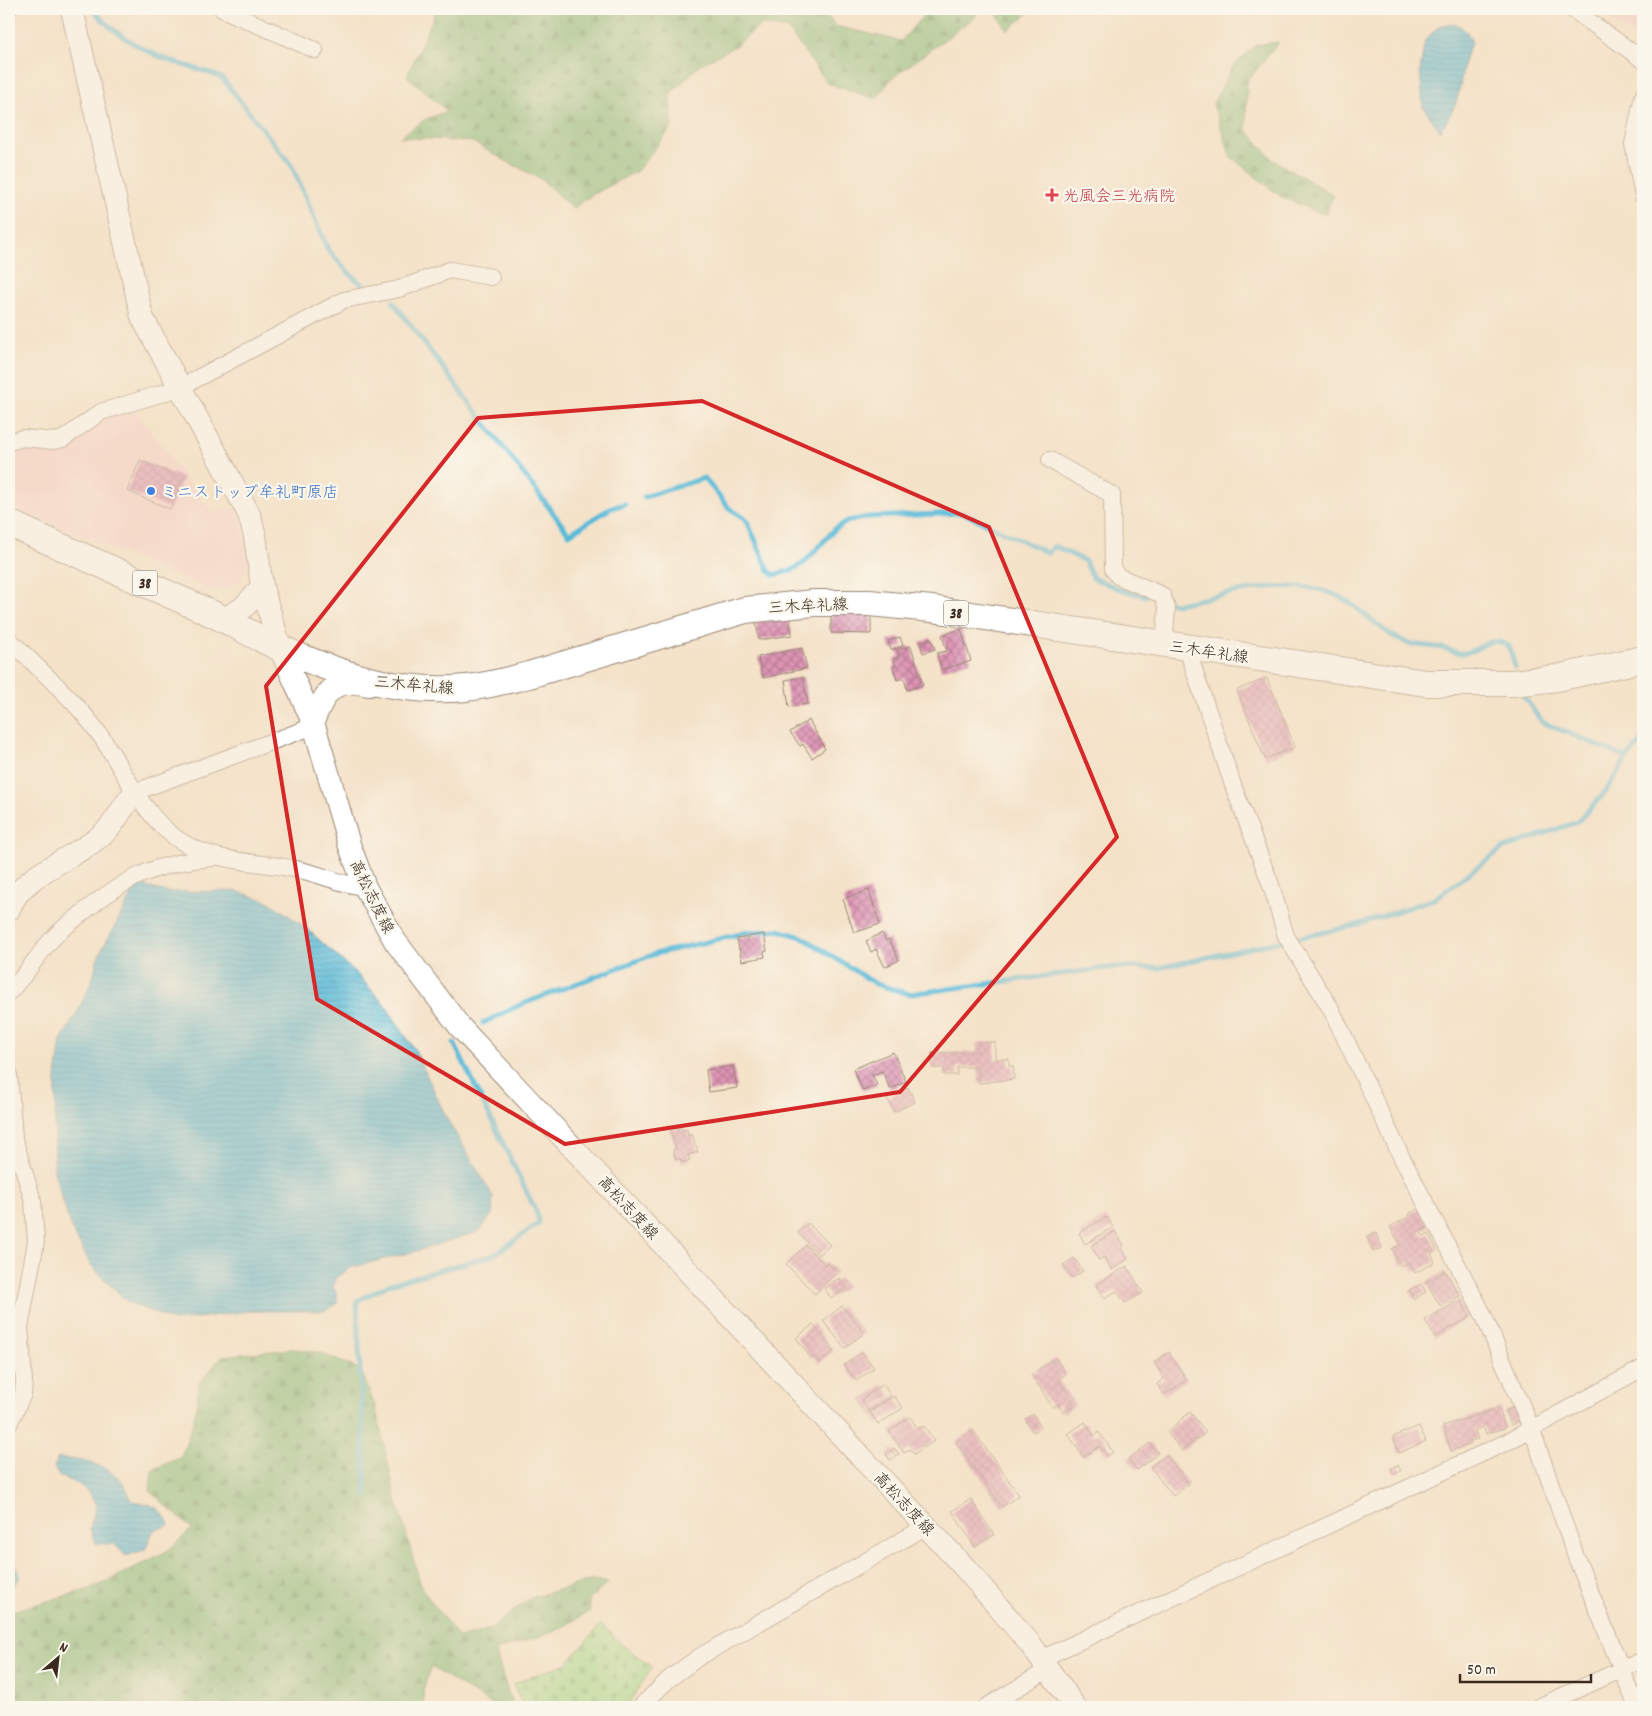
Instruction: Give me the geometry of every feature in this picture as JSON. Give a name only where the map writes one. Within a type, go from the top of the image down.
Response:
[{"type":"main road","name":"高松志度線","points":[[72,9],[142,317],[249,514],[255,536],[262,587],[280,648],[314,724],[349,844],[365,887],[395,941],[460,1027],[927,1526],[1003,1611],[1076,1707]]},
{"type":"main road","name":"三木牟礼線","points":[[9,523],[224,619],[280,648],[354,676],[379,683],[409,687],[465,688],[495,683],[745,610],[814,603],[869,603],[932,609],[1426,683],[1476,685],[1557,678],[1643,659]]},
{"type":"main road","points":[[224,619],[244,608],[262,587]]},
{"type":"main road","points":[[314,724],[323,698],[336,685],[352,682],[390,690],[409,687]]},
{"type":"main road","points":[[9,909],[20,891],[27,885],[110,827],[135,792]]},
{"type":"street","points":[[222,9],[315,50]]},
{"type":"street","points":[[1572,9],[1643,60]]},
{"type":"street","points":[[1643,96],[1633,144],[1643,196]]},
{"type":"street","points":[[9,442],[23,438],[54,441],[63,439],[101,412],[179,388],[344,300],[399,289],[450,270],[491,277]]},
{"type":"street","points":[[1050,460],[1112,495],[1113,568],[1118,576],[1162,595],[1168,608],[1176,647],[1234,788],[1271,885],[1289,941],[1331,1009],[1401,1156],[1483,1314],[1532,1430],[1576,1557],[1637,1707]]},
{"type":"street","points":[[9,639],[64,694],[99,734],[135,792],[177,839],[194,849],[216,857],[297,869],[350,886],[365,887]]},
{"type":"street","points":[[135,792],[314,724]]},
{"type":"street","points":[[9,992],[55,936],[94,904],[132,877],[155,868],[186,860],[216,857]]},
{"type":"street","points":[[9,1074],[14,1138],[33,1201],[36,1242],[20,1327],[24,1382],[23,1394],[9,1424]]},
{"type":"street","points":[[986,1707],[1045,1664],[1532,1430],[1643,1368]]},
{"type":"street","points":[[641,1706],[668,1679],[699,1657],[927,1526]]},
{"type":"street","points":[[1538,1707],[1643,1660]]},
{"type":"highlighted area","points":[[702,401],[989,527],[1117,837],[900,1092],[565,1144],[317,999],[266,686],[478,418]]},
{"type":"shaded area","points":[[1593,9],[1643,9],[1643,41]]},
{"type":"shaded area","points":[[129,402],[213,515],[236,505],[242,517],[250,564],[238,583],[230,587],[211,590],[9,505],[9,443],[55,446]]},
{"type":"green space","points":[[437,9],[822,9],[835,26],[901,41],[929,9],[974,9],[976,16],[891,79],[876,99],[827,83],[788,29],[761,25],[734,47],[701,64],[670,94],[672,127],[637,171],[590,196],[573,209],[541,179],[473,142],[400,137],[426,119],[447,111],[407,76]]},
{"type":"green space","points":[[998,9],[1033,9],[1008,30],[995,12]]},
{"type":"green space","points":[[1279,42],[1247,81],[1246,129],[1273,160],[1334,195],[1325,215],[1280,196],[1231,157],[1213,104],[1232,67],[1256,45]]},
{"type":"green space","points":[[293,1349],[318,1352],[361,1370],[375,1406],[396,1499],[422,1589],[459,1638],[491,1629],[530,1598],[593,1580],[609,1583],[589,1599],[590,1611],[556,1631],[495,1651],[513,1707],[496,1707],[431,1667],[423,1690],[424,1707],[9,1707],[9,1612],[96,1587],[167,1551],[192,1529],[150,1491],[152,1470],[181,1457],[193,1424],[200,1382],[222,1356]]},
{"type":"green space","points":[[601,1624],[622,1645],[652,1667],[630,1702],[614,1707],[524,1707],[513,1684],[567,1663]]},
{"type":"water","points":[[9,9],[21,9],[9,25]]},
{"type":"water","points":[[1457,24],[1467,32],[1472,42],[1464,63],[1457,101],[1440,131],[1423,107],[1420,71],[1425,40],[1440,25]]},
{"type":"water","points":[[139,881],[147,887],[167,892],[236,891],[268,901],[304,926],[357,974],[386,1006],[415,1050],[447,1119],[493,1196],[492,1214],[480,1231],[428,1248],[350,1268],[337,1277],[333,1287],[337,1294],[337,1304],[324,1311],[249,1311],[174,1321],[128,1302],[92,1267],[71,1228],[54,1172],[56,1077],[61,1040],[79,1009],[92,981],[98,957]]},
{"type":"water","points":[[58,1458],[81,1461],[103,1467],[113,1473],[127,1489],[131,1501],[149,1504],[159,1510],[169,1525],[153,1531],[145,1550],[126,1556],[114,1544],[96,1544],[90,1529],[96,1505],[89,1493],[81,1486],[60,1477],[54,1467]]},
{"type":"water","points":[[9,1549],[20,1578],[9,1590]]},
{"type":"building","points":[[140,460],[183,478],[170,509],[127,491]]},
{"type":"building","points":[[831,613],[871,614],[871,634],[831,633]]},
{"type":"building","points":[[789,617],[792,635],[759,640],[756,622]]},
{"type":"building","points":[[961,629],[971,661],[941,670],[937,653],[947,651],[942,635]]},
{"type":"building","points":[[900,637],[903,646],[891,650],[888,641]]},
{"type":"building","points":[[931,638],[935,649],[923,653],[920,642]]},
{"type":"building","points":[[911,646],[923,685],[907,690],[904,678],[897,680],[893,667],[896,666],[893,659],[899,657],[897,650]]},
{"type":"building","points":[[802,648],[807,668],[763,678],[758,657]]},
{"type":"building","points":[[803,677],[808,704],[789,707],[785,680]]},
{"type":"building","points":[[1267,678],[1295,747],[1265,759],[1237,690]]},
{"type":"building","points":[[809,720],[825,749],[812,758],[803,744],[800,746],[790,732]]},
{"type":"building","points":[[869,890],[880,924],[854,933],[843,899]]},
{"type":"building","points":[[882,933],[886,941],[889,939],[899,960],[885,967],[876,949],[871,952],[866,941]]},
{"type":"building","points":[[764,934],[767,951],[764,952],[765,957],[742,961],[737,939]]},
{"type":"building","points":[[977,1042],[995,1042],[995,1059],[1009,1059],[1009,1066],[1013,1066],[1014,1079],[979,1083],[978,1067],[957,1067],[957,1075],[944,1075],[944,1068],[932,1068],[932,1053],[977,1052]]},
{"type":"building","points":[[893,1052],[906,1082],[890,1089],[882,1071],[872,1075],[877,1085],[863,1091],[853,1069]]},
{"type":"building","points":[[733,1066],[737,1088],[709,1092],[706,1070]]},
{"type":"building","points":[[908,1087],[915,1102],[894,1112],[887,1098]]},
{"type":"building","points":[[681,1127],[683,1131],[687,1129],[688,1136],[692,1134],[698,1152],[688,1155],[690,1160],[682,1163],[680,1158],[676,1160],[673,1150],[676,1149],[670,1130]]},
{"type":"building","points":[[1419,1208],[1429,1226],[1420,1231],[1423,1236],[1429,1234],[1437,1250],[1431,1253],[1435,1262],[1415,1273],[1409,1262],[1401,1266],[1392,1249],[1400,1245],[1390,1227],[1410,1216],[1409,1214]]},
{"type":"building","points":[[1106,1217],[1113,1227],[1085,1244],[1079,1233]]},
{"type":"building","points":[[808,1223],[830,1245],[819,1255],[798,1233]]},
{"type":"building","points":[[1115,1231],[1124,1245],[1121,1247],[1128,1259],[1112,1270],[1104,1257],[1099,1260],[1091,1246]]},
{"type":"building","points":[[1376,1233],[1382,1248],[1373,1252],[1367,1237]]},
{"type":"building","points":[[806,1245],[825,1265],[827,1262],[837,1272],[815,1294],[786,1264]]},
{"type":"building","points":[[1074,1258],[1083,1271],[1072,1278],[1063,1265]]},
{"type":"building","points":[[1127,1266],[1143,1293],[1125,1303],[1117,1291],[1104,1298],[1096,1285]]},
{"type":"building","points":[[1445,1271],[1460,1296],[1441,1307],[1426,1282]]},
{"type":"building","points":[[839,1278],[847,1287],[831,1298],[824,1288]]},
{"type":"building","points":[[1421,1284],[1426,1292],[1414,1299],[1409,1290]]},
{"type":"building","points":[[1460,1300],[1470,1317],[1435,1337],[1425,1320]]},
{"type":"building","points":[[842,1306],[864,1333],[845,1348],[823,1321]]},
{"type":"building","points":[[813,1324],[834,1351],[819,1363],[813,1356],[811,1358],[796,1338]]},
{"type":"building","points":[[862,1352],[874,1368],[856,1381],[844,1365]]},
{"type":"building","points":[[1169,1352],[1187,1380],[1164,1395],[1157,1384],[1164,1379],[1154,1362]]},
{"type":"building","points":[[1056,1358],[1066,1374],[1058,1379],[1075,1405],[1064,1413],[1058,1404],[1053,1408],[1031,1374]]},
{"type":"building","points":[[883,1384],[891,1396],[869,1411],[861,1400]]},
{"type":"building","points":[[894,1396],[903,1408],[878,1424],[870,1412]]},
{"type":"building","points":[[1516,1406],[1523,1419],[1511,1425],[1505,1411]]},
{"type":"building","points":[[1499,1408],[1505,1428],[1486,1434],[1483,1427],[1475,1430],[1478,1439],[1470,1441],[1471,1444],[1451,1451],[1443,1426]]},
{"type":"building","points":[[1190,1412],[1206,1432],[1182,1451],[1167,1432]]},
{"type":"building","points":[[1033,1414],[1041,1427],[1033,1432],[1025,1419]]},
{"type":"building","points":[[910,1417],[918,1429],[924,1426],[934,1441],[914,1454],[910,1449],[904,1453],[889,1431]]},
{"type":"building","points":[[1085,1422],[1094,1436],[1099,1432],[1113,1452],[1107,1456],[1100,1446],[1083,1457],[1068,1434]]},
{"type":"building","points":[[1419,1426],[1426,1441],[1399,1453],[1393,1437]]},
{"type":"building","points":[[973,1430],[1019,1495],[1002,1507],[956,1442]]},
{"type":"building","points":[[1150,1443],[1158,1453],[1137,1470],[1128,1459]]},
{"type":"building","points":[[894,1448],[899,1454],[890,1460],[886,1454]]},
{"type":"building","points":[[1166,1455],[1189,1484],[1173,1496],[1150,1467]]},
{"type":"building","points":[[1398,1465],[1401,1471],[1394,1474],[1391,1468]]},
{"type":"building","points":[[971,1499],[994,1535],[975,1547],[952,1511]]},
{"type":"waterway","points":[[92,9],[112,28],[148,51],[223,79],[292,166],[328,250],[351,275],[368,289]]},
{"type":"waterway","points":[[393,302],[569,534],[611,508],[625,504]]},
{"type":"waterway","points":[[644,497],[704,478],[729,508],[746,519],[769,571],[774,575],[792,570],[804,563],[835,529],[848,521],[869,517],[963,513],[1048,553],[1054,546],[1085,561],[1093,578],[1122,590],[1146,596]]},
{"type":"waterway","points":[[1169,602],[1177,604],[1261,588],[1304,587],[1324,591],[1342,598],[1394,636],[1412,644],[1461,653],[1494,642],[1509,646],[1515,667]]},
{"type":"waterway","points":[[1520,691],[1542,722],[1627,758]]},
{"type":"waterway","points":[[483,1023],[520,1005],[655,954],[749,932],[778,930],[802,937],[876,984],[909,994],[1115,967],[1158,968],[1353,926],[1434,899],[1502,849],[1577,822],[1603,795],[1627,758],[1643,740]]},
{"type":"waterway","points":[[366,1496],[357,1301],[390,1284],[494,1255],[539,1223],[536,1211],[454,1043]]},
{"type":"place","name":"光風会三光病院","points":[[1052,195]]},
{"type":"place","name":"ミニストップ牟礼町原店","points":[[151,491]]}]
